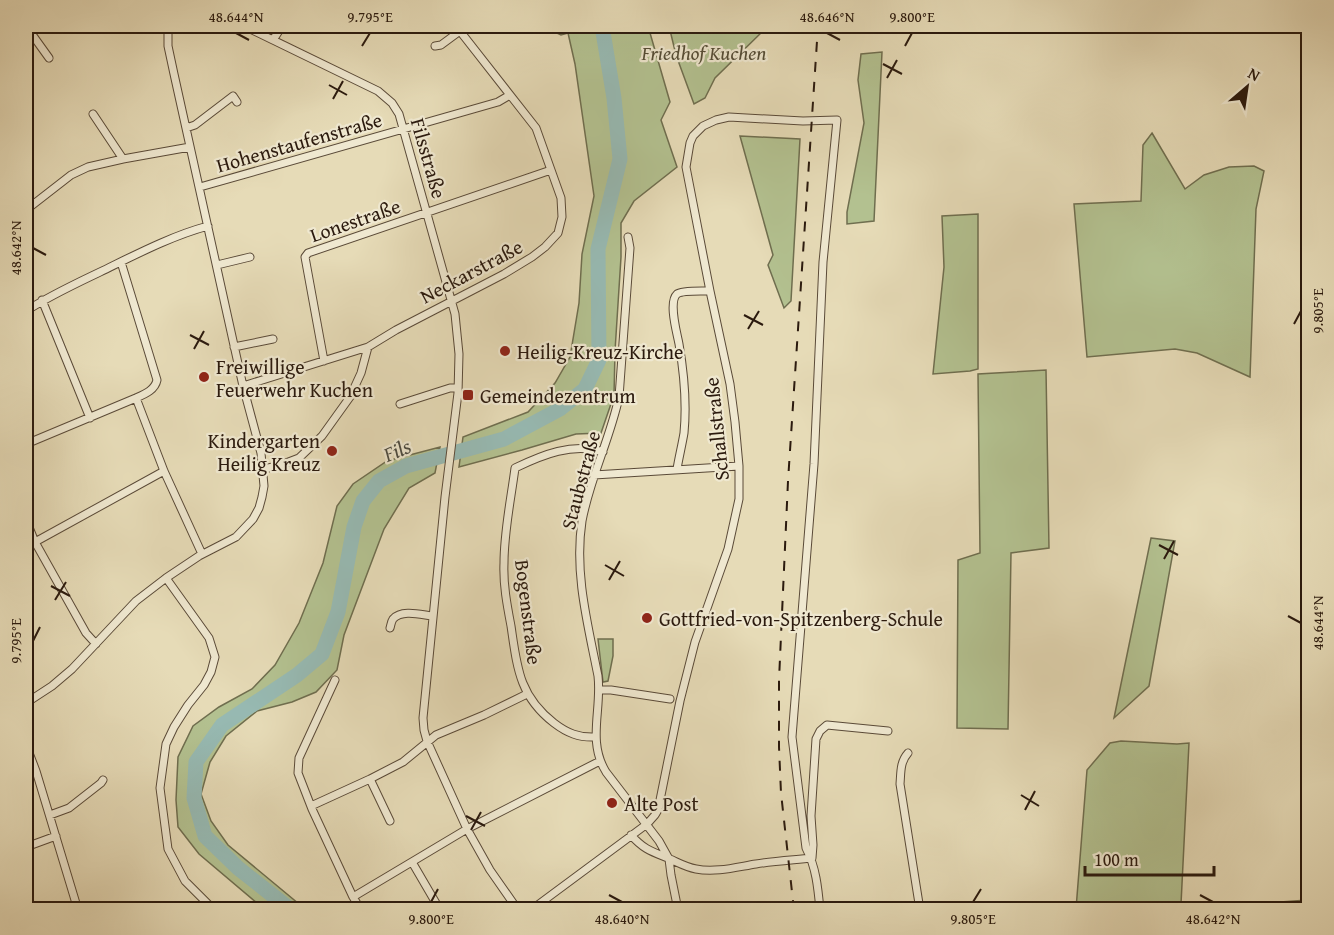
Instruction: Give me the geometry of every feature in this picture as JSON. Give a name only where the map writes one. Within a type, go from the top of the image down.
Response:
[{"type":"street","points":[[26,26],[49,58]]},
{"type":"street","points":[[26,703],[72,669],[136,601],[201,554],[236,537],[253,519],[262,496],[263,469],[257,437],[234,347],[168,46],[168,26]]},
{"type":"street","name":"Filsstraße","points":[[244,26],[386,96],[399,114],[404,129],[455,314],[458,340],[458,388],[433,616],[423,718],[424,730],[468,829],[490,870],[518,909]]},
{"type":"street","points":[[273,40],[282,26]]},
{"type":"street","name":"Neckarstraße","points":[[243,386],[368,347],[504,274],[532,257],[558,233],[562,207],[558,188],[536,128],[458,28],[441,45],[435,46]]},
{"type":"street","name":"Hohenstaufenstraße","points":[[200,187],[498,102],[510,95]]},
{"type":"street","points":[[186,129],[195,125],[233,96],[237,102]]},
{"type":"street","points":[[93,114],[123,159]]},
{"type":"street","name":"Schallstraße","points":[[647,824],[657,810],[695,642],[728,549],[739,499],[739,466],[730,384],[686,167],[690,143],[693,136],[704,126],[729,117],[803,121],[837,120],[823,262],[813,464],[792,737],[806,848],[812,858]]},
{"type":"street","points":[[26,210],[71,175],[88,167],[190,147]]},
{"type":"street","name":"Lonestraße","points":[[324,361],[305,256],[312,250],[551,170]]},
{"type":"street","points":[[26,194],[33,204]]},
{"type":"street","points":[[26,311],[42,300],[121,262],[167,241],[208,226]]},
{"type":"street","name":"Staubstraße","points":[[628,237],[630,248],[619,397],[615,416],[594,475],[583,520],[580,571],[582,595],[598,676],[596,737],[600,761],[660,841],[669,859]]},
{"type":"street","points":[[217,265],[250,257]]},
{"type":"street","points":[[26,444],[136,398],[151,390],[156,384],[157,380],[121,262]]},
{"type":"street","points":[[676,469],[684,435],[685,409],[684,374],[673,301],[677,294],[682,292],[710,291]]},
{"type":"street","points":[[42,300],[90,418]]},
{"type":"street","points":[[234,347],[273,339]]},
{"type":"street","points":[[263,469],[299,458],[322,436],[350,397],[361,373],[368,347]]},
{"type":"street","points":[[400,404],[450,388],[458,388]]},
{"type":"street","points":[[136,398],[164,471],[201,554]]},
{"type":"street","name":"Bogenstraße","points":[[596,737],[579,737],[562,730],[545,716],[527,694],[518,669],[505,592],[503,564],[515,468],[544,455],[565,450],[592,449],[603,452]]},
{"type":"street","points":[[594,475],[739,466]]},
{"type":"street","points":[[35,542],[164,471]]},
{"type":"street","points":[[26,520],[35,542],[86,633],[96,644]]},
{"type":"street","points":[[166,578],[209,638],[215,657],[212,672],[188,705],[166,744],[160,788],[168,849],[185,881],[214,909]]},
{"type":"street","points":[[390,628],[393,619],[406,613],[433,616]]},
{"type":"street","points":[[335,680],[299,758],[298,774],[353,897],[361,909]]},
{"type":"street","points":[[599,690],[670,699]]},
{"type":"street","points":[[311,806],[403,762],[436,735],[527,694]]},
{"type":"street","points":[[820,909],[812,858],[811,816],[816,739],[827,725],[888,731]]},
{"type":"street","points":[[26,745],[78,909]]},
{"type":"street","points":[[908,753],[903,758],[900,784],[920,909]]},
{"type":"street","points":[[353,897],[468,829],[600,761]]},
{"type":"street","points":[[370,779],[390,821]]},
{"type":"street","points":[[50,815],[69,808],[103,780]]},
{"type":"street","points":[[531,909],[647,824]]},
{"type":"street","points":[[631,835],[654,854],[698,870],[812,858]]},
{"type":"street","points":[[26,847],[56,836]]},
{"type":"street","points":[[669,859],[678,909]]},
{"type":"street","points":[[412,862],[440,909]]},
{"type":"green space","points":[[542,26],[648,26],[670,102],[661,120],[677,167],[634,201],[621,223],[614,395],[601,433],[576,434],[459,467],[463,437],[528,412],[555,383],[570,357],[579,303],[582,254],[594,196],[575,64],[568,33],[561,35]]},
{"type":"green space","name":"Friedhof Kuchen","points":[[669,26],[767,26],[715,78],[705,98],[694,104],[676,55]]},
{"type":"green space","points":[[882,52],[874,221],[847,224],[847,212],[864,123],[858,80],[861,54]]},
{"type":"green space","points":[[1152,133],[1185,189],[1204,175],[1229,167],[1254,166],[1264,171],[1256,209],[1250,377],[1197,353],[1175,349],[1087,357],[1074,204],[1141,201],[1143,145]]},
{"type":"green space","points":[[740,136],[800,139],[791,301],[784,308],[768,265],[773,255]]},
{"type":"green space","points":[[978,214],[978,369],[933,374],[944,267],[942,216]]},
{"type":"green space","points":[[1046,370],[1049,548],[1011,553],[1008,729],[957,728],[958,560],[980,553],[978,374]]},
{"type":"green space","points":[[440,447],[435,473],[409,488],[384,529],[344,635],[337,670],[316,692],[292,702],[257,711],[226,736],[210,762],[201,794],[211,821],[228,845],[305,909],[264,909],[199,854],[178,827],[176,800],[178,757],[193,726],[219,707],[252,689],[275,665],[299,623],[323,563],[337,506],[353,484],[387,461]]},
{"type":"green space","points":[[1151,538],[1175,541],[1149,686],[1114,718]]},
{"type":"green space","points":[[598,639],[613,639],[613,656],[608,681],[603,682]]},
{"type":"green space","points":[[1121,741],[1189,743],[1181,904],[1130,909],[1076,909],[1087,770],[1110,743]]},
{"type":"green space","points":[[1307,900],[1307,909],[1229,909],[1229,906]]},
{"type":"waterway","name":"Fils","points":[[291,910],[238,868],[205,836],[194,798],[196,762],[222,725],[297,675],[322,654],[338,612],[354,527],[363,501],[379,481],[406,466],[504,439],[560,409],[585,389],[599,360],[598,249],[620,159],[614,98],[602,26]]},
{"type":"railway","points":[[794,910],[781,793],[779,680],[788,481],[818,26]]},
{"type":"place","name":"Heilig-Kreuz-Kirche","points":[[505,351]]},
{"type":"place","name":"Freiwillige Feuerwehr Kuchen","points":[[204,377]]},
{"type":"place","name":"Gemeindezentrum","points":[[468,395]]},
{"type":"place","name":"Kindergarten Heilig Kreuz","points":[[332,451]]},
{"type":"place","name":"Gottfried-von-Spitzenberg-Schule","points":[[647,618]]},
{"type":"place","name":"Alte Post","points":[[612,803]]}]
